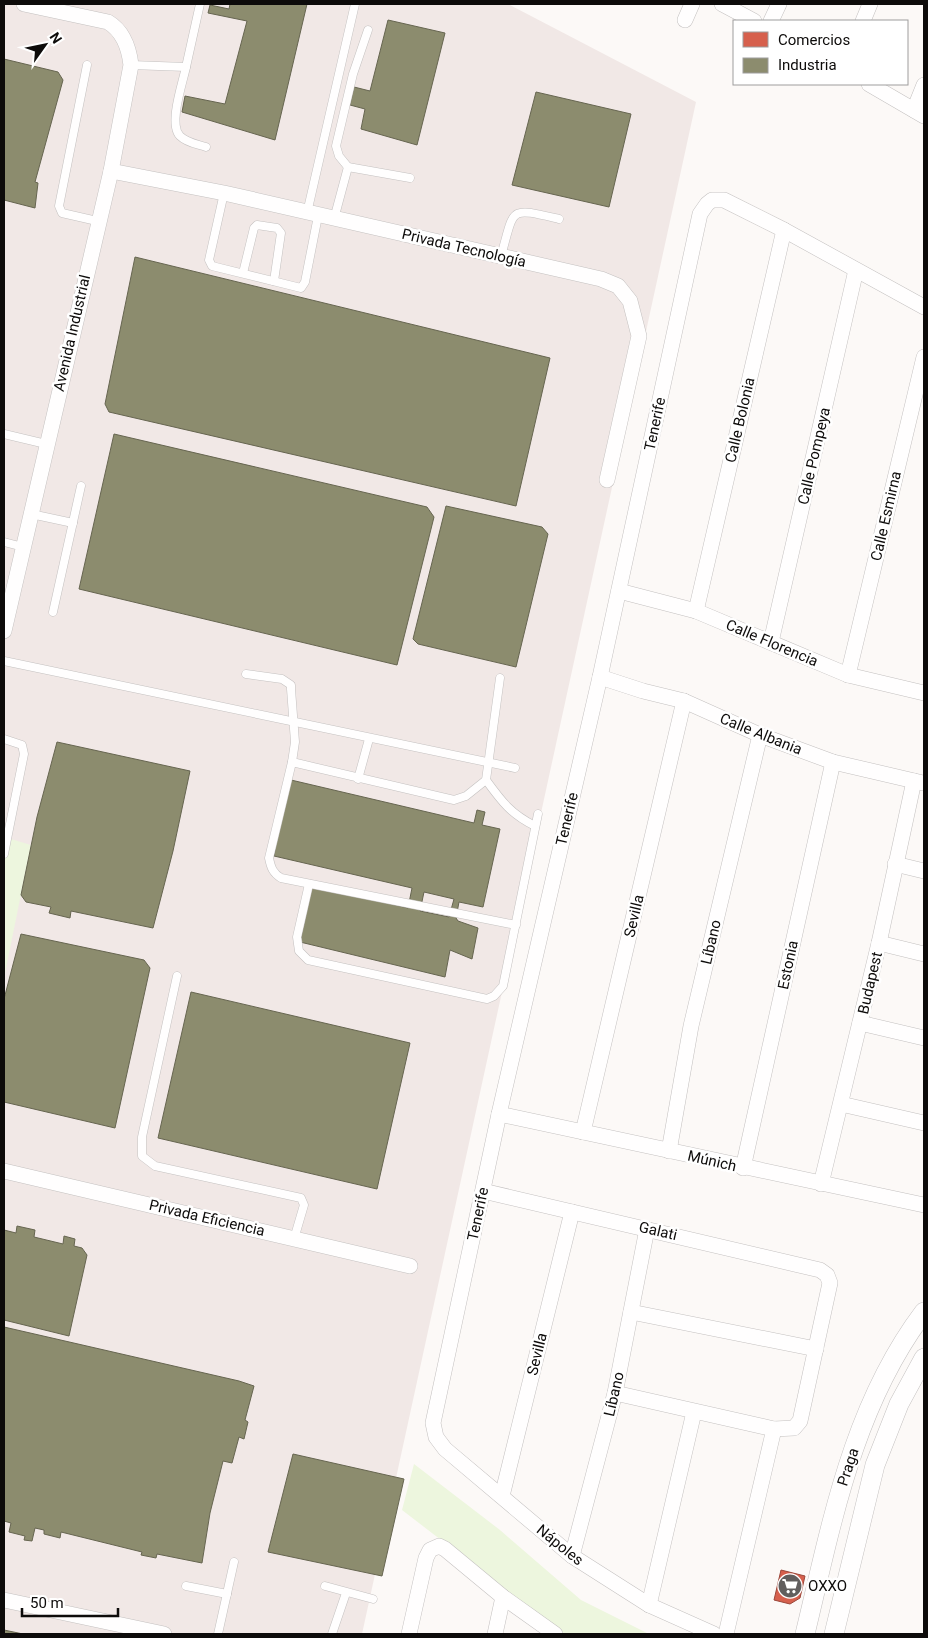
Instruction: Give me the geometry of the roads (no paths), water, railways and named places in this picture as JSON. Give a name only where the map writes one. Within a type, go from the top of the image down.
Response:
[{"type":"street","name":"Avenida Industrial","points":[[4,631],[97,221],[111,170],[131,65],[129,54],[121,35],[115,26],[108,22],[24,4]]},
{"type":"street","points":[[685,20],[692,4]]},
{"type":"street","points":[[722,4],[752,20]]},
{"type":"street","points":[[772,20],[779,4]]},
{"type":"street","points":[[863,20],[870,4]]},
{"type":"street","points":[[871,85],[919,113],[924,85]]},
{"type":"street","name":"Privada Tecnología","points":[[111,170],[501,256],[601,279],[618,286],[630,301],[639,336],[606,480]]},
{"type":"street","name":"Tenerife","points":[[434,1423],[499,1114],[600,677],[700,214],[712,200],[724,200],[784,230]]},
{"type":"street","points":[[784,230],[924,307]]},
{"type":"street","name":"Calle Bolonia","points":[[696,611],[784,230]]},
{"type":"street","name":"Calle Pompeya","points":[[772,642],[856,270]]},
{"type":"street","name":"Calle Esmirna","points":[[848,675],[924,357]]},
{"type":"street","name":"Calle Florencia","points":[[619,591],[696,611],[848,675],[924,694]]},
{"type":"street","name":"Calle Albania","points":[[600,677],[643,691],[684,701],[760,735],[832,762],[919,783]]},
{"type":"street","name":"Sevilla","points":[[583,1132],[684,701]]},
{"type":"street","name":"Líbano","points":[[670,1151],[691,1026],[760,735]]},
{"type":"street","name":"Estonia","points":[[744,1168],[832,762]]},
{"type":"street","name":"Budapest","points":[[821,1184],[879,943],[895,864],[919,783]]},
{"type":"street","points":[[895,864],[924,871]]},
{"type":"street","points":[[879,943],[924,954]]},
{"type":"street","points":[[860,1023],[924,1038]]},
{"type":"street","points":[[841,1104],[924,1124]]},
{"type":"street","name":"Múnich","points":[[499,1114],[744,1168],[924,1205]]},
{"type":"street","name":"Privada Eficiencia","points":[[4,1171],[410,1266]]},
{"type":"street","name":"Galati","points":[[483,1191],[820,1270],[829,1279],[816,1349]]},
{"type":"street","name":"Sevilla","points":[[502,1496],[572,1212]]},
{"type":"street","name":"Líbano","points":[[572,1556],[615,1393],[647,1228]]},
{"type":"street","points":[[615,1393],[774,1429],[794,1428],[800,1421],[816,1349],[631,1312]]},
{"type":"street","name":"Praga","points":[[805,1634],[838,1499],[852,1453],[871,1402],[893,1359],[924,1312]]},
{"type":"street","points":[[893,1359],[920,1365]]},
{"type":"street","name":"Praga","points":[[834,1634],[875,1465],[899,1404],[920,1365]]},
{"type":"street","points":[[649,1605],[694,1412]]},
{"type":"street","name":"Nápoles","points":[[434,1423],[436,1436],[445,1449],[572,1556],[649,1605],[714,1634]]},
{"type":"street","points":[[726,1634],[774,1429]]},
{"type":"street","points":[[409,1634],[426,1558],[434,1547],[445,1549],[503,1597],[555,1634]]},
{"type":"street","points":[[495,1634],[503,1597]]},
{"type":"street","points":[[4,1600],[135,1631],[164,1634]]},
{"type":"lane","points":[[200,4],[175,125],[179,136],[186,141],[206,147]]},
{"type":"lane","points":[[224,194],[208,260],[212,266],[301,288],[305,282],[312,214],[355,4]]},
{"type":"lane","points":[[368,30],[353,74],[336,146],[348,167],[410,178]]},
{"type":"lane","points":[[87,65],[58,206],[62,213],[97,221]]},
{"type":"lane","points":[[131,65],[186,66]]},
{"type":"lane","points":[[334,219],[348,167]]},
{"type":"lane","points":[[501,256],[511,219],[516,213],[524,211],[559,219]]},
{"type":"lane","points":[[243,273],[254,228],[257,225],[277,228],[281,234],[274,281]]},
{"type":"lane","points":[[4,434],[46,444]]},
{"type":"lane","points":[[53,612],[81,486]]},
{"type":"lane","points":[[30,514],[72,523]]},
{"type":"lane","points":[[4,542],[23,547]]},
{"type":"lane","points":[[4,661],[369,739],[515,768]]},
{"type":"lane","points":[[246,674],[282,679],[291,685],[295,742],[269,858],[271,868],[276,875],[281,878],[308,884],[516,925]]},
{"type":"lane","points":[[292,762],[454,800],[466,796],[486,780],[500,678]]},
{"type":"lane","points":[[4,739],[22,745],[24,754],[4,854]]},
{"type":"lane","points":[[358,779],[369,739]]},
{"type":"lane","points":[[486,780],[505,807],[519,818],[535,826]]},
{"type":"lane","points":[[308,884],[297,938],[298,951],[308,960],[487,999],[494,996],[503,986],[538,814]]},
{"type":"lane","points":[[177,976],[142,1137],[142,1156],[155,1166],[301,1198],[304,1205],[294,1239]]},
{"type":"lane","points":[[218,1634],[234,1562]]},
{"type":"lane","points":[[186,1586],[227,1594]]},
{"type":"lane","points":[[325,1586],[372,1599]]},
{"type":"lane","points":[[332,1634],[346,1593]]},
{"type":"place","name":"OXXO","points":[[790,1586]]}]
